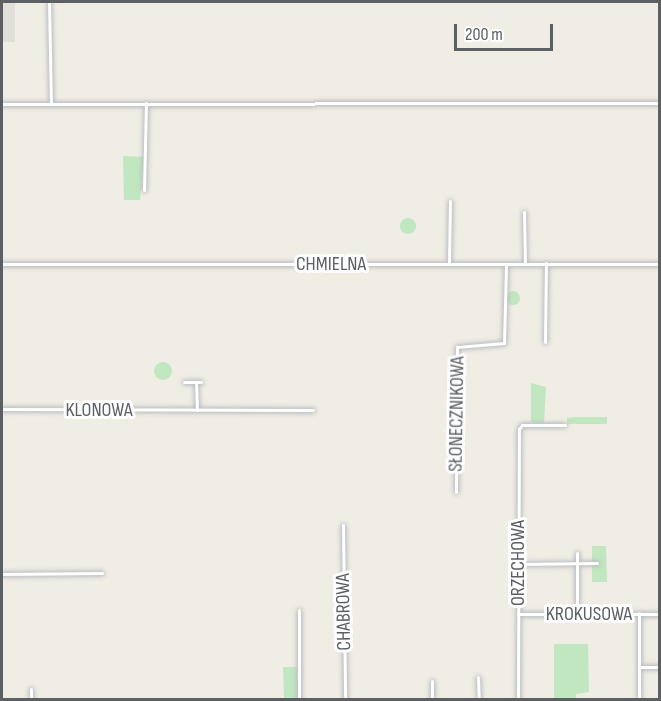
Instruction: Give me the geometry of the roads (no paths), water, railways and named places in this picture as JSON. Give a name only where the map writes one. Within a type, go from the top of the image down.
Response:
[{"type":"street","points":[[49,2],[51,103]]},
{"type":"street","points":[[2,104],[660,103]]},
{"type":"street","points":[[144,190],[146,104]]},
{"type":"street","points":[[449,263],[450,201]]},
{"type":"street","points":[[524,212],[525,263]]},
{"type":"street","points":[[545,342],[546,263]]},
{"type":"street","name":"CHMIELNA","points":[[2,264],[660,264]]},
{"type":"street","name":"SŁONECZNIKOWA","points":[[456,492],[457,347],[504,343],[506,264]]},
{"type":"street","points":[[184,382],[201,382]]},
{"type":"street","points":[[196,382],[197,410]]},
{"type":"street","name":"KLONOWA","points":[[2,410],[313,410]]},
{"type":"street","name":"ORZECHOWA","points":[[518,699],[519,426],[565,425]]},
{"type":"street","name":"CHABROWA","points":[[343,525],[345,699]]},
{"type":"street","points":[[577,553],[577,614]]},
{"type":"street","points":[[518,564],[597,563]]},
{"type":"street","points":[[2,574],[102,573]]},
{"type":"street","points":[[299,610],[299,699]]},
{"type":"street","points":[[639,613],[639,699]]},
{"type":"street","name":"KROKUSOWA","points":[[518,614],[660,614]]},
{"type":"street","points":[[639,667],[660,667]]},
{"type":"street","points":[[478,677],[479,699]]},
{"type":"street","points":[[432,681],[432,699]]},
{"type":"street","points":[[31,689],[31,699]]}]
